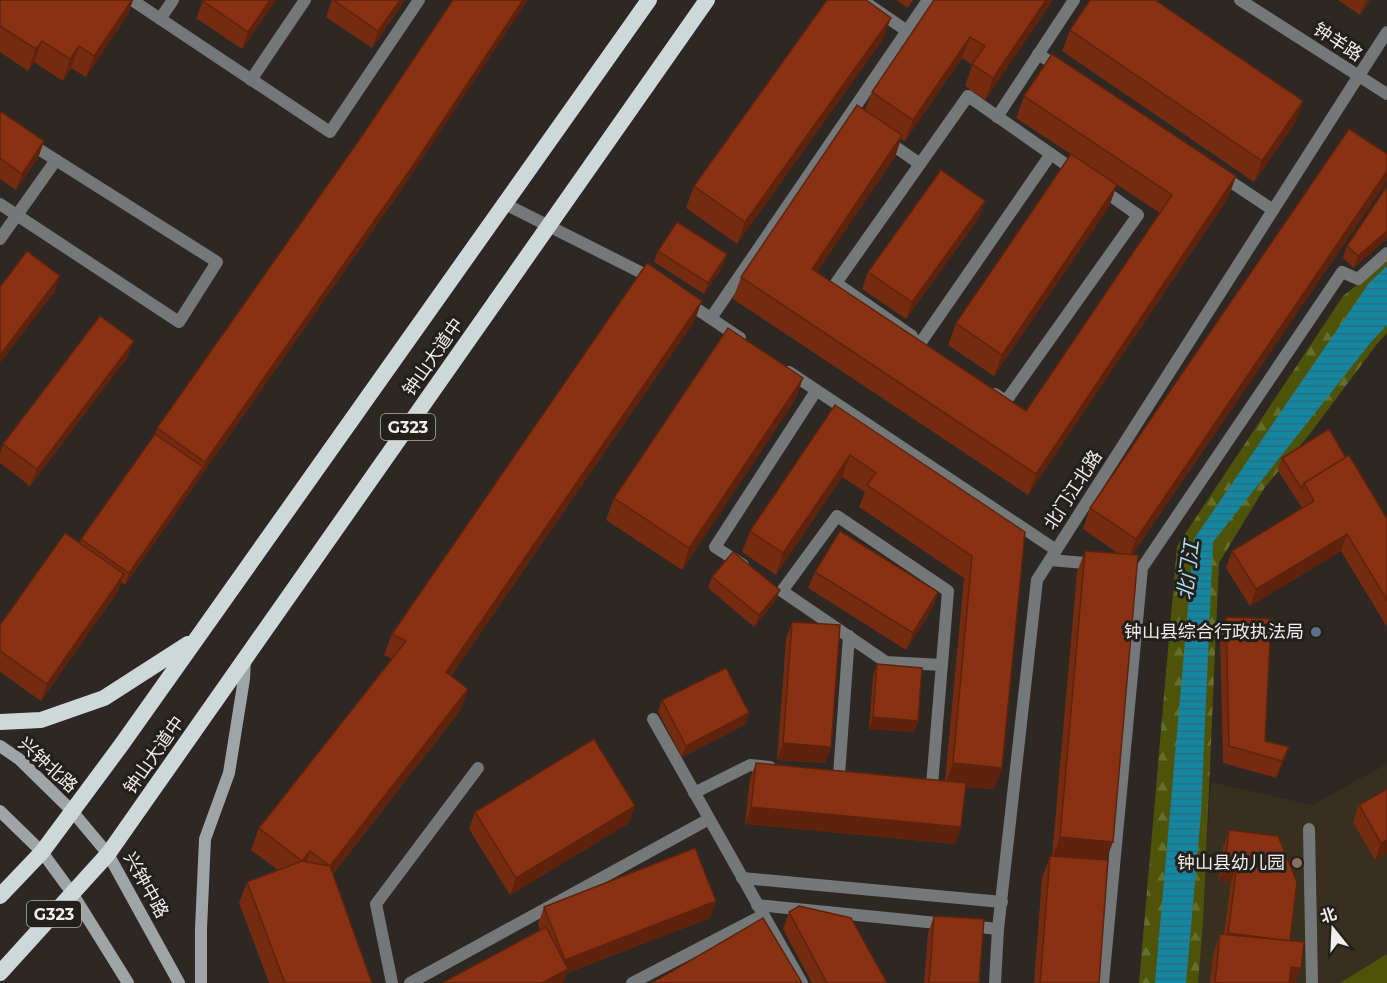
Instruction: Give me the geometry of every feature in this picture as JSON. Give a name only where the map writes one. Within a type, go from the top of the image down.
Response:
[{"type":"highway","name":"钟山大道中","points":[[72,812],[649,0]]},
{"type":"highway","name":"钟山大道中","points":[[108,854],[707,0]]},
{"type":"highway","points":[[0,722],[41,720],[104,698],[197,639]]},
{"type":"highway","name":"G323","points":[[0,896],[42,852],[72,812]]},
{"type":"highway","name":"G323","points":[[0,973],[108,854]]},
{"type":"main road","points":[[201,983],[205,839],[229,773],[245,660]]},
{"type":"main road","name":"兴钟北路","points":[[0,746],[19,759],[72,812]]},
{"type":"main road","points":[[0,811],[42,852],[72,893],[128,983]]},
{"type":"main road","name":"兴钟中路","points":[[72,812],[108,854],[179,983]]},
{"type":"street","points":[[132,0],[330,132],[419,0]]},
{"type":"street","points":[[160,19],[173,0]]},
{"type":"street","points":[[251,80],[304,0]]},
{"type":"street","points":[[862,0],[907,31]]},
{"type":"street","points":[[711,318],[853,117],[928,0]]},
{"type":"street","points":[[997,117],[1074,0]]},
{"type":"street","name":"钟羊路","points":[[1240,0],[1387,94]]},
{"type":"street","name":"北门江北路","points":[[995,983],[1037,580],[1387,32]]},
{"type":"street","points":[[1038,54],[1068,74]]},
{"type":"street","points":[[987,388],[1006,401],[1138,215],[1051,154],[997,117],[968,96],[836,283],[926,345],[1051,154]]},
{"type":"street","points":[[876,133],[920,164]]},
{"type":"street","points":[[0,204],[179,322],[217,262],[19,136]]},
{"type":"street","points":[[0,239],[56,160]]},
{"type":"street","points":[[1214,171],[1273,210]]},
{"type":"street","points":[[505,204],[655,280],[749,345]]},
{"type":"street","points":[[1102,983],[1136,567],[1342,272],[1358,279],[1387,253]]},
{"type":"street","points":[[778,364],[1053,555],[1107,565]]},
{"type":"street","points":[[753,572],[715,547],[816,391]]},
{"type":"street","points":[[909,782],[932,785],[942,665],[948,591],[837,516],[777,587],[886,662],[942,665]]},
{"type":"street","points":[[839,775],[849,636]]},
{"type":"street","points":[[652,719],[802,983]]},
{"type":"street","points":[[694,793],[750,765],[783,769]]},
{"type":"street","points":[[392,983],[376,904],[478,768]]},
{"type":"street","points":[[410,983],[709,819]]},
{"type":"street","points":[[1309,829],[1312,983]]},
{"type":"street","points":[[742,878],[1002,902]]},
{"type":"street","points":[[632,983],[760,910],[999,929]]},
{"type":"shaded area","name":"钟山县幼儿园","points":[[1387,764],[1387,983],[1198,983],[1211,782],[1312,805]]},
{"type":"green space","points":[[1387,261],[1387,333],[1309,435],[1265,487],[1219,563],[1203,922],[1198,983],[1139,983],[1177,546],[1343,296]]},
{"type":"green space","points":[[1387,954],[1387,983],[1340,983]]},
{"type":"water","points":[[1387,266],[1387,325],[1371,342],[1213,542],[1201,813],[1186,983],[1155,983],[1194,539],[1369,283]]},
{"type":"building","points":[[0,0],[132,0],[94,56],[79,46],[70,59],[42,41],[36,49],[0,26]]},
{"type":"building","points":[[203,0],[270,0],[248,32]]},
{"type":"building","points":[[333,0],[400,0],[378,31]]},
{"type":"building","points":[[453,0],[523,0],[412,167],[205,462],[157,428],[364,133]]},
{"type":"building","points":[[827,0],[866,0],[891,18],[745,222],[694,186]]},
{"type":"building","points":[[934,0],[1046,0],[993,78],[972,64],[985,46],[970,37],[913,120],[872,92]]},
{"type":"building","points":[[1090,0],[1155,0],[1303,101],[1262,161],[1070,30]]},
{"type":"building","points":[[1052,54],[1236,176],[1036,474],[741,277],[857,105],[902,135],[812,269],[1026,411],[1172,195],[1024,96]]},
{"type":"building","points":[[0,111],[44,141],[22,174],[0,158]]},
{"type":"building","points":[[1349,129],[1387,154],[1387,171],[1136,539],[1090,508]]},
{"type":"building","points":[[1071,154],[1117,185],[1002,355],[956,323]]},
{"type":"building","points":[[941,170],[985,201],[912,302],[868,272]]},
{"type":"building","points":[[1387,186],[1387,231],[1358,256],[1347,246]]},
{"type":"building","points":[[677,222],[727,254],[708,283],[658,251]]},
{"type":"building","points":[[27,251],[60,276],[0,355],[0,287]]},
{"type":"building","points":[[647,263],[702,301],[446,672],[468,689],[330,866],[310,851],[302,861],[259,828],[406,641],[392,634]]},
{"type":"building","points":[[100,316],[134,341],[37,469],[3,444]]},
{"type":"building","points":[[728,328],[803,378],[689,548],[614,498]]},
{"type":"building","points":[[835,405],[1025,532],[1002,768],[953,763],[972,556],[867,485],[876,473],[850,455],[783,553],[750,531]]},
{"type":"building","points":[[1329,429],[1346,458],[1304,483],[1302,489],[1282,458]]},
{"type":"building","points":[[155,434],[203,467],[129,573],[81,539]]},
{"type":"building","points":[[1349,455],[1387,519],[1387,600],[1347,534],[1256,589],[1232,551],[1314,501],[1304,483]]},
{"type":"building","points":[[840,531],[938,592],[913,633],[815,572]]},
{"type":"building","points":[[65,533],[124,574],[47,684],[0,651],[0,625]]},
{"type":"building","points":[[1085,551],[1138,555],[1113,842],[1060,837]]},
{"type":"building","points":[[733,552],[780,590],[759,615],[712,577]]},
{"type":"building","points":[[1226,617],[1271,619],[1265,741],[1289,747],[1282,761],[1229,746]]},
{"type":"building","points":[[792,622],[840,625],[831,747],[783,743]]},
{"type":"building","points":[[877,664],[922,668],[918,721],[873,717]]},
{"type":"building","points":[[726,668],[749,713],[686,746],[662,700]]},
{"type":"building","points":[[594,739],[635,806],[516,878],[475,812]]},
{"type":"building","points":[[756,763],[966,783],[961,827],[751,807]]},
{"type":"building","points":[[1387,789],[1387,840],[1381,843],[1359,805]]},
{"type":"building","points":[[1229,830],[1278,836],[1297,882],[1290,941],[1228,933],[1237,865],[1225,864]]},
{"type":"building","points":[[695,848],[716,901],[565,960],[544,907]]},
{"type":"building","points":[[1050,856],[1108,860],[1099,983],[1040,983]]},
{"type":"building","points":[[302,861],[330,866],[372,983],[285,983],[247,882]]},
{"type":"building","points":[[799,906],[851,918],[887,983],[827,983],[789,912]]},
{"type":"building","points":[[934,916],[984,919],[979,983],[929,983]]},
{"type":"building","points":[[763,918],[802,983],[652,983]]},
{"type":"building","points":[[546,927],[568,969],[542,983],[442,983]]},
{"type":"building","points":[[1220,934],[1304,942],[1301,968],[1291,967],[1289,983],[1215,983]]},
{"type":"place","name":"钟山县综合行政执法局","points":[[1316,632]]},
{"type":"place","name":"钟山县幼儿园","points":[[1297,863]]},
{"type":"water label","name":"北门江","points":[[1188,570]]}]
